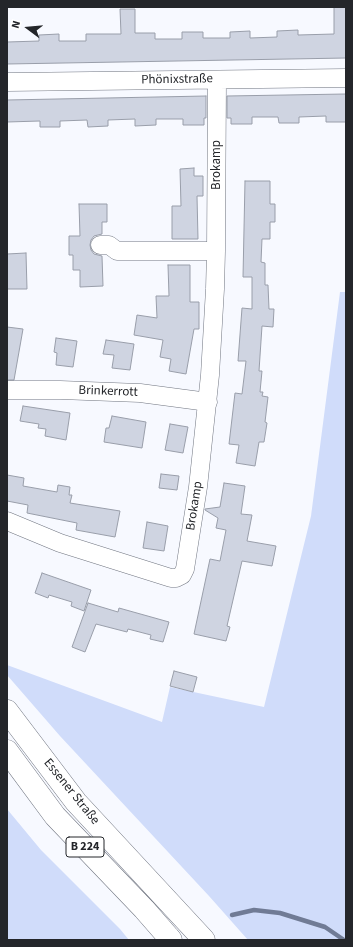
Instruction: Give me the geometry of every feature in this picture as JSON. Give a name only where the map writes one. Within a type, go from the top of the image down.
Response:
[{"type":"main road","name":"Essener Straße","points":[[7,711],[76,802],[204,940]]},
{"type":"main road","name":"Essener Straße","points":[[7,751],[55,816],[170,939]]},
{"type":"street","name":"Phönixstraße","points":[[7,82],[346,78]]},
{"type":"street","name":"Brokamp","points":[[7,521],[60,543],[171,578],[176,578],[182,574],[185,569],[198,487],[208,402],[215,289],[218,80]]},
{"type":"street","points":[[100,245],[110,245],[116,251],[216,250]]},
{"type":"street","name":"Brinkerrott","points":[[7,390],[140,393],[208,402]]},
{"type":"shaded area","points":[[340,292],[346,292],[346,940],[248,940],[60,736],[7,675],[7,665],[162,722],[170,687],[264,707],[311,516]]},
{"type":"shaded area","points":[[7,809],[41,850],[120,929],[129,940],[7,940]]},
{"type":"building","points":[[334,7],[346,7],[346,58],[7,64],[7,42],[39,41],[39,35],[59,34],[59,41],[86,41],[86,34],[121,34],[120,9],[135,9],[135,33],[155,33],[155,39],[182,39],[182,32],[203,32],[203,38],[230,38],[230,32],[250,31],[250,38],[277,37],[277,31],[298,30],[298,35],[334,34]]},
{"type":"building","points":[[346,94],[346,122],[326,122],[326,116],[299,117],[299,123],[279,123],[278,117],[252,117],[252,124],[231,124],[231,118],[227,118],[227,96]]},
{"type":"building","points":[[206,96],[206,118],[204,118],[204,125],[183,125],[183,119],[156,119],[156,125],[135,126],[135,119],[108,120],[108,126],[88,127],[87,120],[60,121],[60,127],[40,127],[40,121],[7,122],[7,100]]},
{"type":"building","points":[[194,168],[194,176],[203,176],[203,196],[197,196],[198,239],[172,239],[172,206],[181,206],[180,169]]},
{"type":"building","points":[[245,181],[270,181],[270,204],[275,204],[275,222],[270,222],[270,239],[262,239],[261,262],[265,263],[265,285],[268,285],[269,309],[274,309],[273,327],[262,326],[259,371],[262,371],[260,392],[263,392],[262,396],[268,397],[265,422],[267,423],[264,442],[259,442],[255,466],[236,463],[239,445],[229,444],[235,393],[242,394],[246,361],[238,361],[242,308],[252,309],[252,277],[243,277]]},
{"type":"building","points":[[79,204],[107,204],[107,222],[102,222],[102,234],[94,236],[90,245],[94,254],[102,256],[103,286],[80,287],[80,270],[73,270],[73,255],[69,255],[69,236],[80,236]]},
{"type":"building","points":[[26,253],[27,289],[7,289],[7,254]]},
{"type":"building","points":[[168,265],[190,265],[190,302],[199,302],[199,329],[194,329],[186,374],[169,371],[171,359],[160,357],[163,340],[134,335],[137,315],[157,318],[156,296],[169,296]]},
{"type":"building","points":[[7,327],[23,329],[14,380],[7,380]]},
{"type":"building","points":[[56,338],[77,341],[73,367],[56,365],[57,353],[54,352]]},
{"type":"building","points":[[106,340],[134,344],[130,370],[112,368],[114,355],[103,354]]},
{"type":"building","points":[[23,406],[70,413],[66,440],[45,436],[46,429],[38,428],[39,424],[20,421]]},
{"type":"building","points":[[112,416],[146,422],[142,448],[104,442],[106,428],[109,428]]},
{"type":"building","points":[[170,424],[188,427],[183,453],[165,450]]},
{"type":"building","points":[[161,474],[179,476],[177,490],[159,488]]},
{"type":"building","points":[[7,475],[24,478],[23,486],[57,492],[58,485],[70,487],[69,495],[72,495],[70,503],[120,511],[115,537],[76,530],[77,523],[27,513],[28,505],[7,501]]},
{"type":"building","points":[[224,483],[245,486],[241,514],[252,515],[247,541],[276,546],[272,566],[242,561],[227,626],[230,627],[226,641],[194,634],[210,559],[220,561],[226,530],[216,528],[218,518],[205,509],[220,507]]},
{"type":"building","points":[[147,522],[168,526],[164,551],[143,548]]},
{"type":"building","points":[[42,573],[91,590],[84,611],[71,606],[72,602],[49,595],[48,598],[35,593]]},
{"type":"building","points":[[88,603],[118,612],[119,608],[169,622],[163,642],[150,639],[151,635],[128,629],[127,632],[96,624],[85,652],[72,647]]},
{"type":"building","points":[[174,671],[197,677],[193,692],[170,686]]},
{"type":"waterway","points":[[232,915],[254,910],[280,913],[325,927],[344,940]]}]
